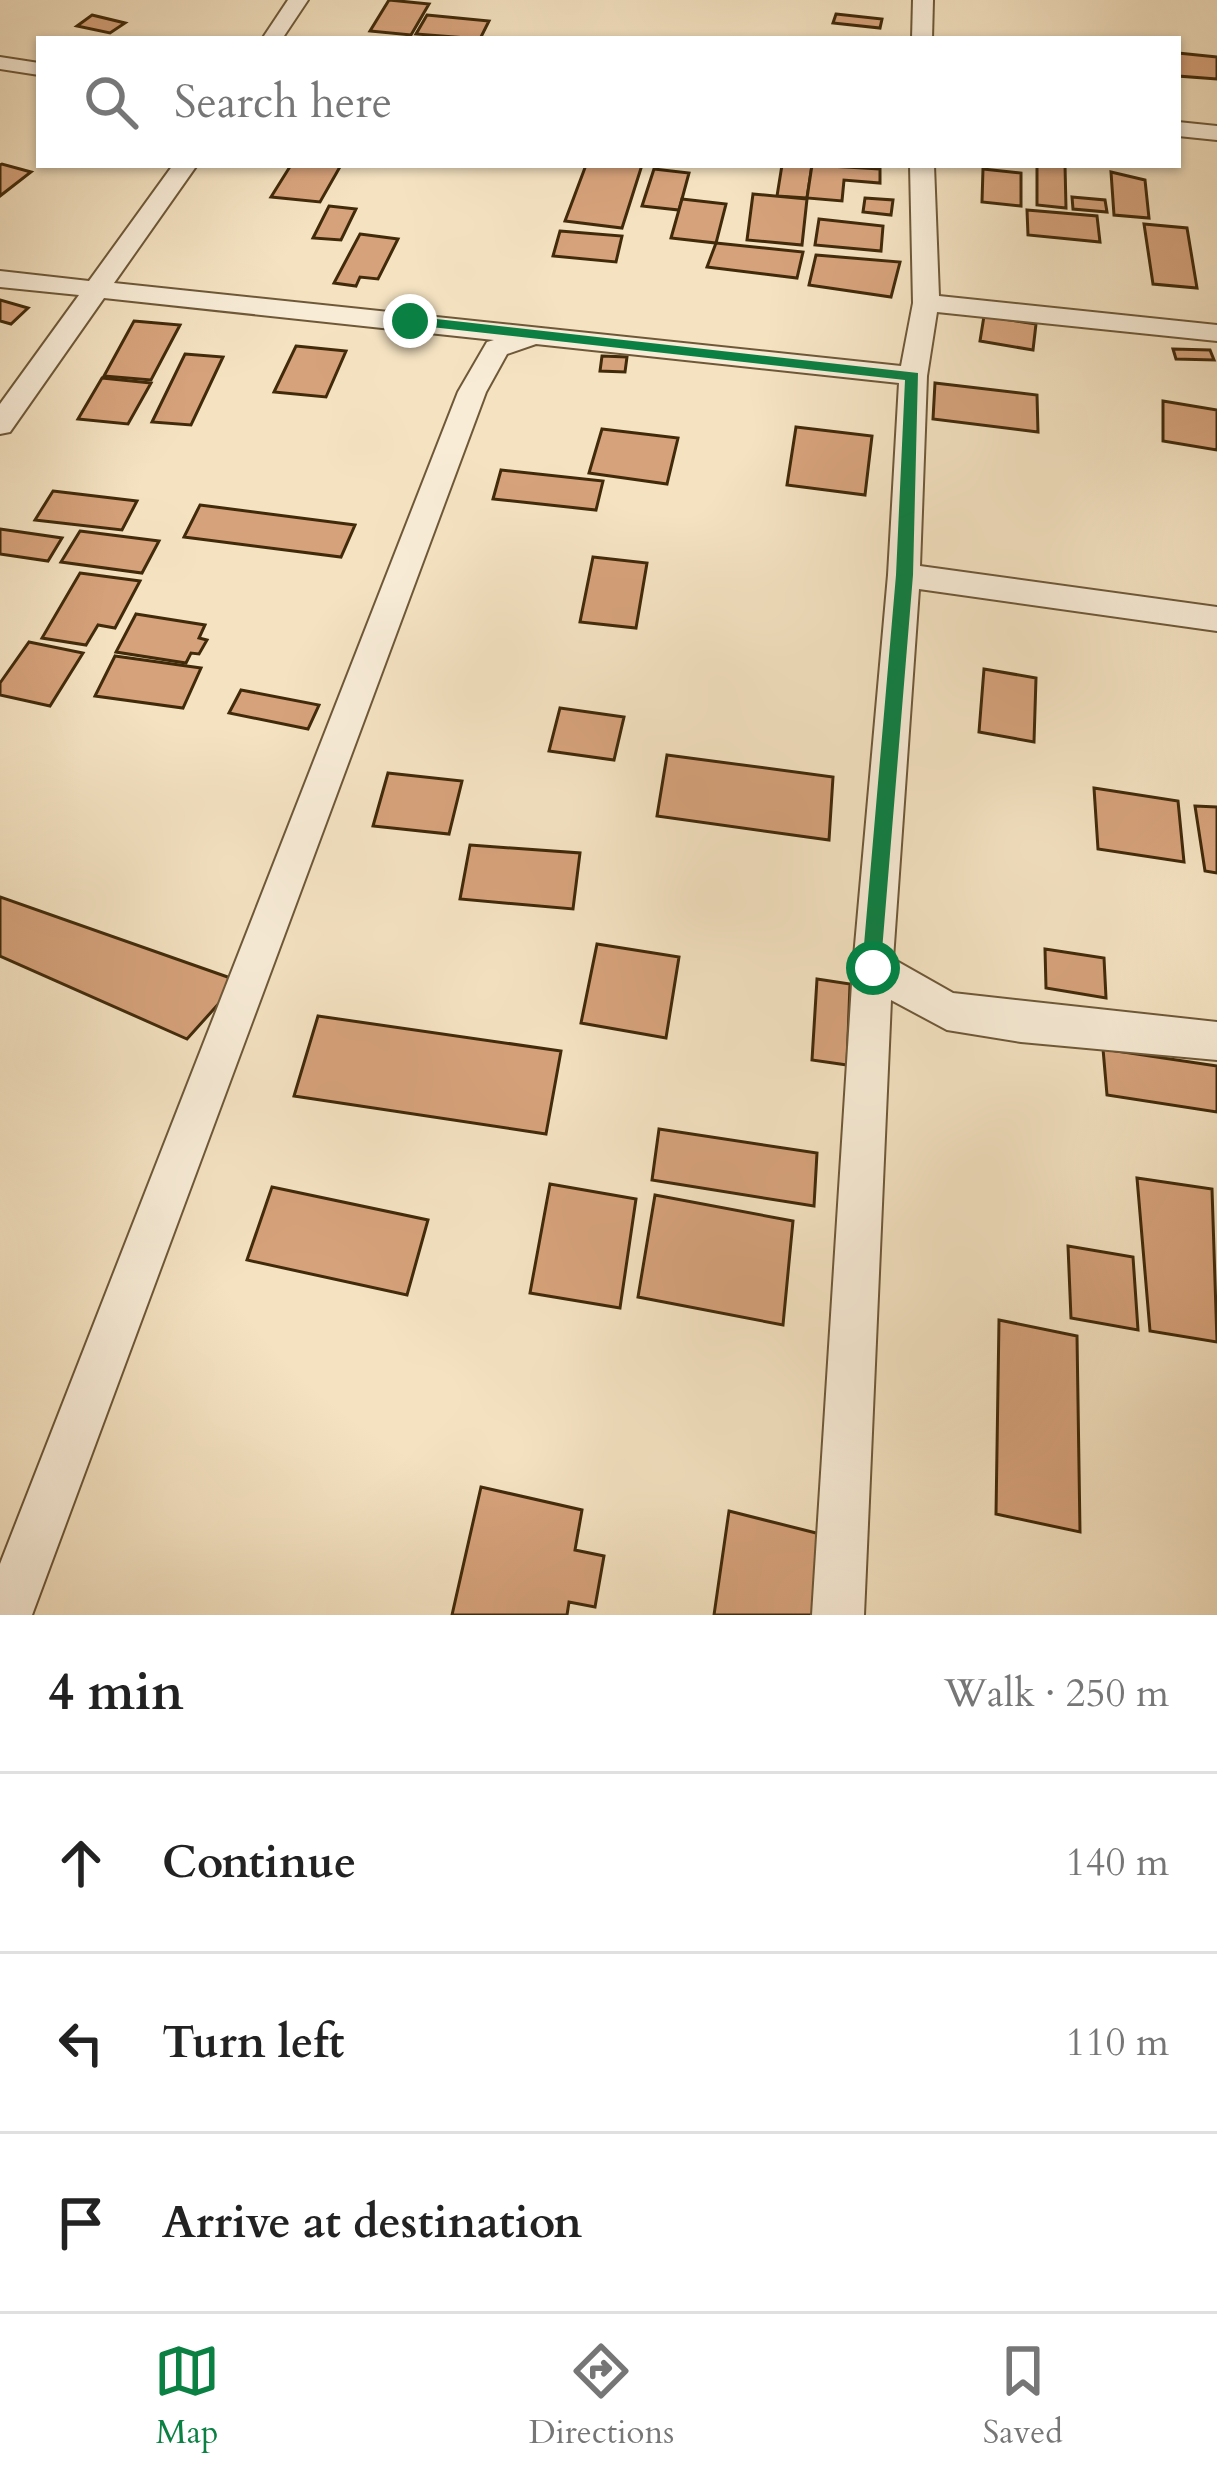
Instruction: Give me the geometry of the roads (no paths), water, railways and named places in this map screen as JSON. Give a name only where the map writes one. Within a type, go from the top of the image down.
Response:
[{"type":"street","points":[[274,36],[298,0]]},
{"type":"street","points":[[902,0],[923,0],[922,36]]},
{"type":"street","points":[[0,63],[36,69]]},
{"type":"street","points":[[1181,129],[1217,133]]},
{"type":"street","points":[[0,425],[183,168]]},
{"type":"street","points":[[838,1615],[873,968],[904,575],[913,376],[926,303],[922,168]]},
{"type":"street","points":[[0,279],[913,376]]},
{"type":"street","points":[[926,303],[1217,333]]},
{"type":"street","points":[[6,1615],[472,392],[496,348],[541,334]]},
{"type":"street","points":[[904,575],[1217,619]]},
{"type":"street","points":[[873,968],[947,1010],[1021,1023],[1217,1041]]}]
